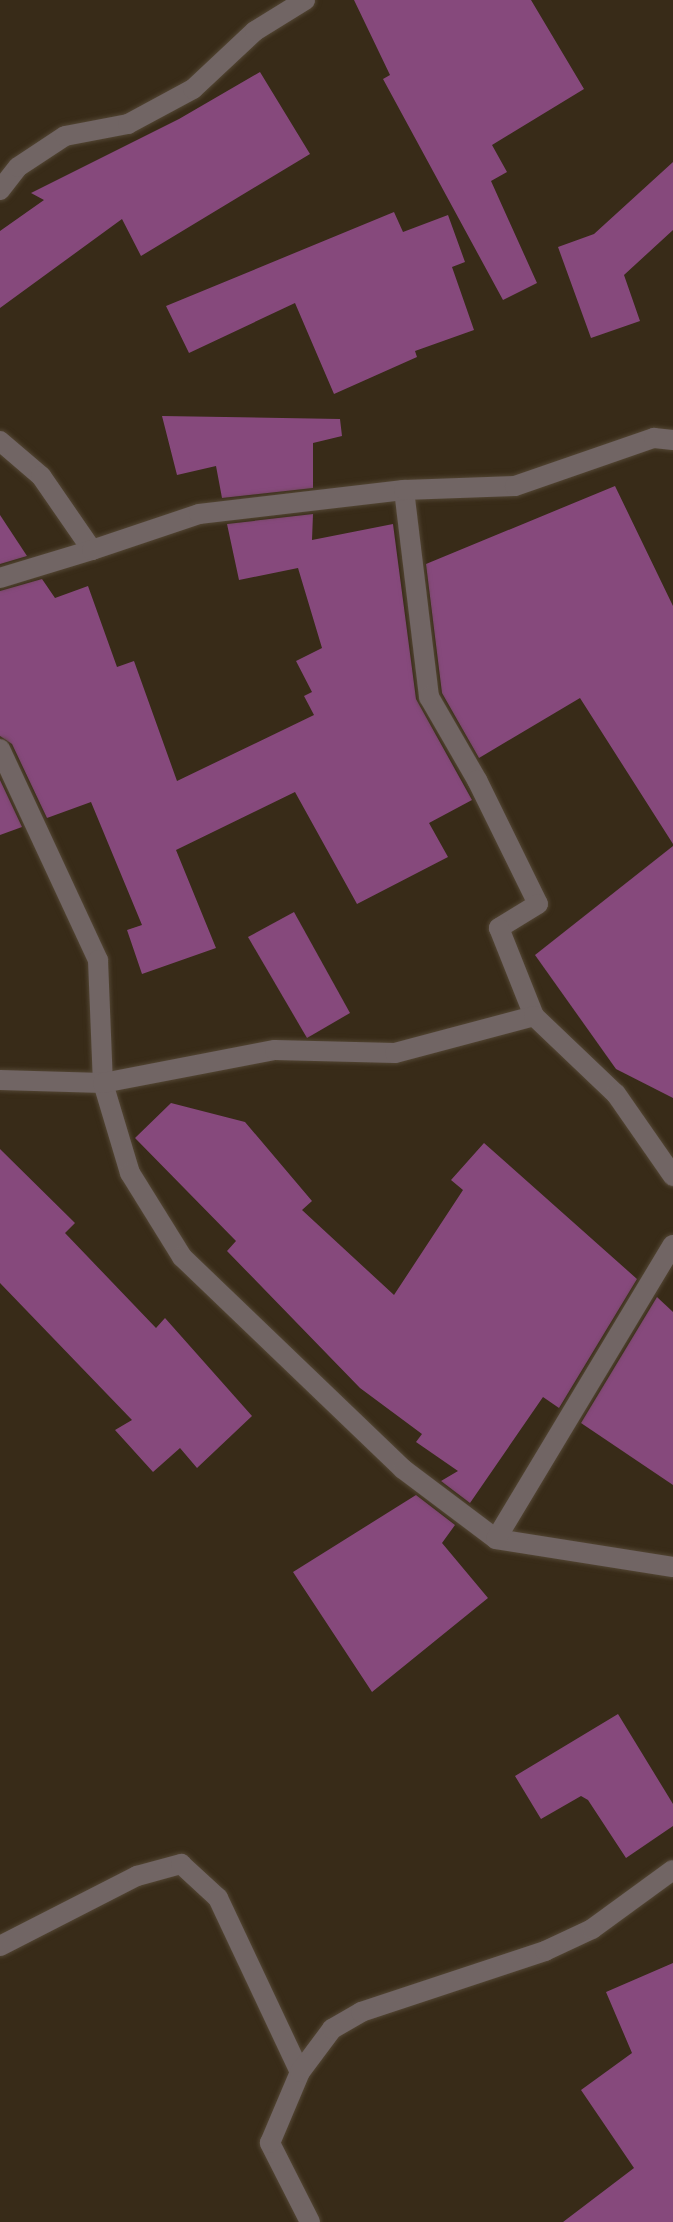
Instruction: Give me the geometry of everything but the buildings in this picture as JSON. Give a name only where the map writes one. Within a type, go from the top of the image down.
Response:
[{"type":"street","points":[[0,190],[18,167],[65,136],[128,124],[193,89],[255,31],[305,0]]},
{"type":"street","points":[[0,578],[199,514],[404,490],[515,486],[654,438],[673,440]]},
{"type":"street","points":[[0,441],[41,476],[92,550]]},
{"type":"street","points":[[404,490],[429,697],[477,780],[538,904],[499,928],[534,1016],[616,1094],[673,1176]]},
{"type":"street","points":[[0,749],[98,960],[103,1083],[130,1173],[182,1257],[403,1469],[496,1539],[673,1567]]},
{"type":"street","points":[[0,1080],[103,1083],[275,1050],[395,1053],[534,1016]]},
{"type":"street","points":[[496,1539],[673,1245]]},
{"type":"street","points":[[0,1946],[137,1876],[181,1864],[218,1898],[300,2072]]},
{"type":"street","points":[[310,2222],[270,2143],[300,2072],[332,2029],[361,2012],[545,1951],[592,1929],[673,1870]]}]
